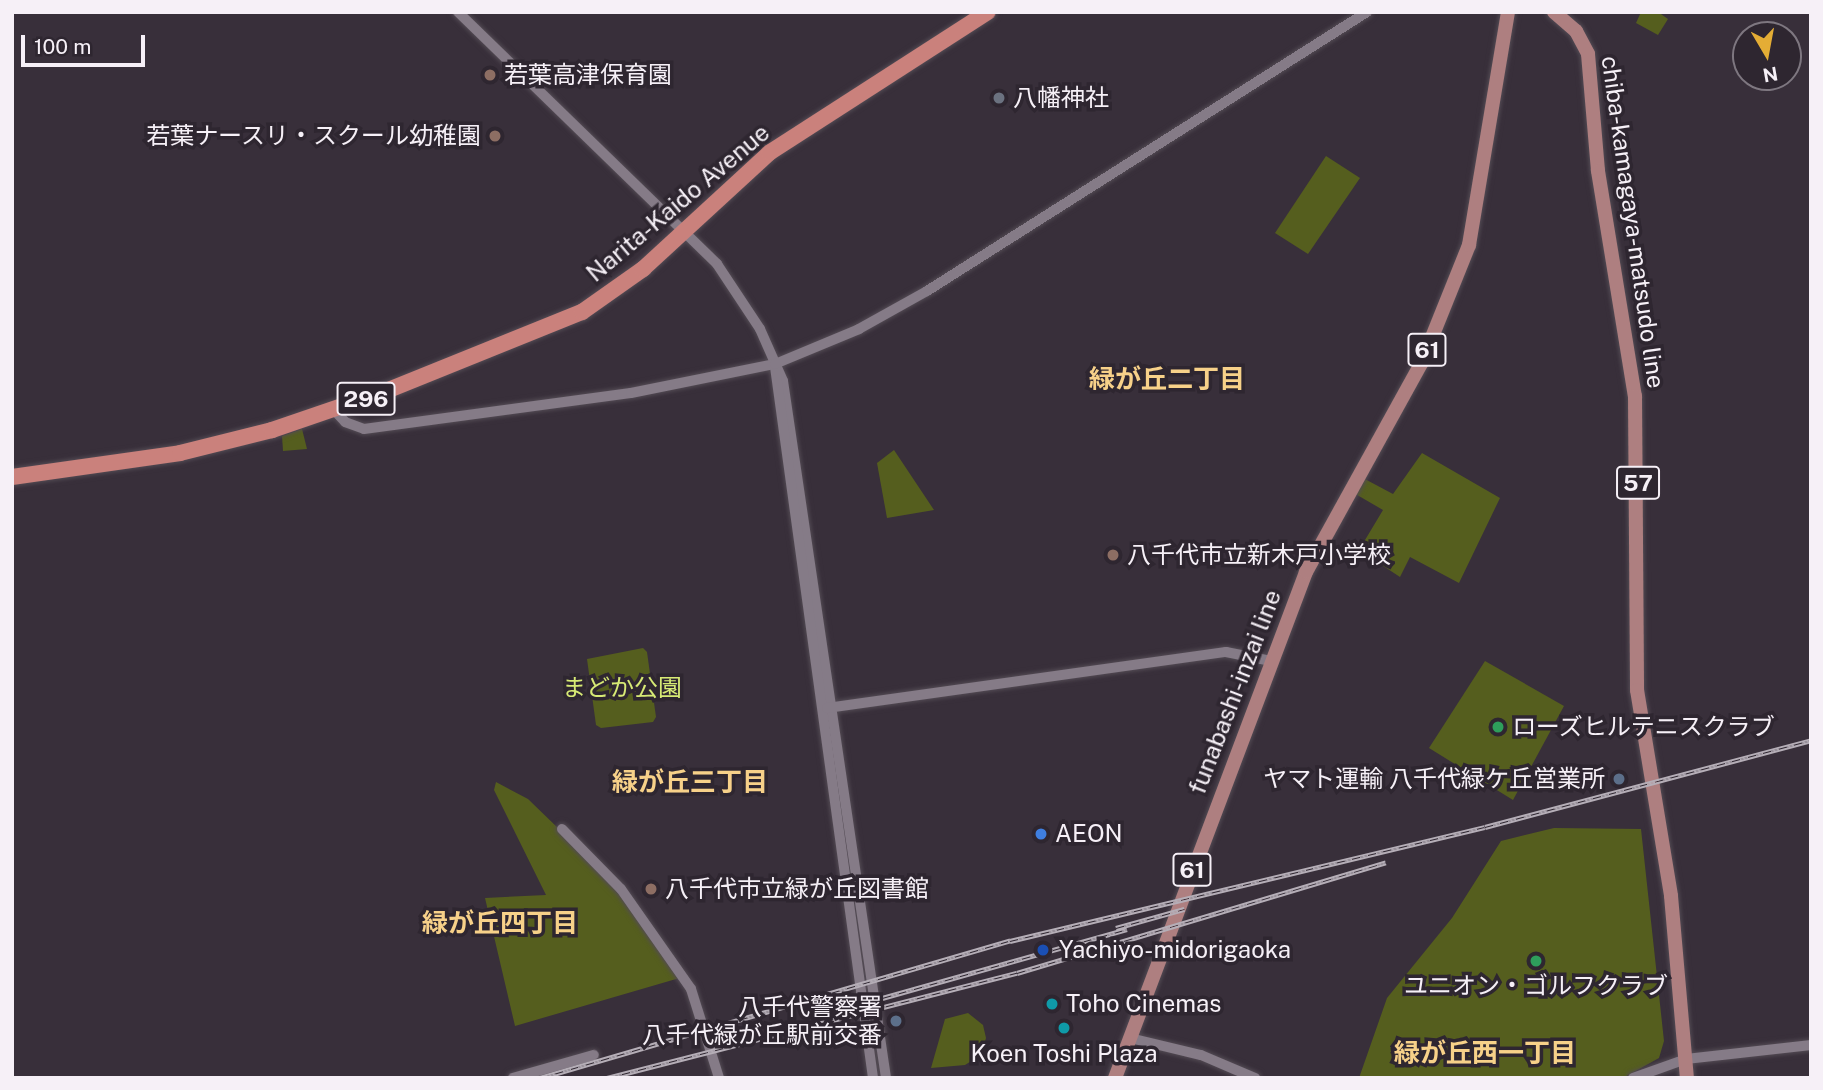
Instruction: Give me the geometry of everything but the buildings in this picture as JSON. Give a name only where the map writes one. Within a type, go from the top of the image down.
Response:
[{"type":"highway","name":"Narita-Kaido Avenue","points":[[12,477],[180,453],[334,410],[582,312],[643,269],[769,153],[988,12]]},
{"type":"main road","name":"funabashi-inzai line","points":[[1115,1078],[1270,662],[1323,536],[1422,362],[1469,245],[1508,12]]},
{"type":"main road","name":"chiba-kamagaya-matsudo line","points":[[1554,12],[1576,31],[1588,54],[1598,171],[1635,396],[1637,690],[1671,896],[1687,1078]]},
{"type":"street","points":[[458,12],[684,229],[733,285],[783,381],[794,442],[873,1078]]},
{"type":"street","points":[[334,410],[345,422],[364,429],[632,393],[775,364],[859,329],[927,291],[1367,12]]},
{"type":"street","points":[[828,708],[1226,652],[1270,662]]},
{"type":"street","points":[[828,708],[886,1078]]},
{"type":"street","points":[[562,829],[621,889],[691,989],[719,1078]]},
{"type":"street","points":[[1130,1038],[1201,1055],[1255,1078]]},
{"type":"street","points":[[1633,1078],[1686,1059],[1811,1045]]},
{"type":"street","points":[[513,1078],[594,1055]]},
{"type":"green space","points":[[1641,12],[1658,12],[1668,19],[1658,35],[1636,23]]},
{"type":"green space","points":[[1326,156],[1360,178],[1308,254],[1275,233]]},
{"type":"green space","points":[[302,429],[307,449],[283,451],[282,436]]},
{"type":"green space","points":[[894,450],[934,510],[887,518],[877,463]]},
{"type":"green space","points":[[1422,453],[1500,498],[1459,583],[1410,557],[1400,577],[1359,550],[1383,510],[1352,492],[1361,477],[1393,494]]},
{"type":"green space","name":"まどか公園","points":[[643,648],[647,652],[656,717],[653,722],[601,728],[596,725],[587,659]]},
{"type":"green space","name":"ローズヒルテニスクラブ","points":[[1485,661],[1564,706],[1513,800],[1429,748]]},
{"type":"green space","points":[[496,782],[528,799],[621,889],[683,977],[515,1026],[485,898],[546,895],[494,790]]},
{"type":"green space","name":"ユニオン・ゴルフクラブ","points":[[1554,828],[1641,829],[1664,1041],[1659,1058],[1623,1078],[1359,1078],[1387,998],[1452,918],[1501,841]]},
{"type":"green space","points":[[968,1013],[983,1025],[986,1038],[981,1055],[965,1065],[931,1068],[945,1019]]},
{"type":"railway","points":[[540,1078],[1010,941],[1485,827],[1811,740]]},
{"type":"railway","points":[[607,1078],[1017,973],[1386,862]]},
{"type":"railway","points":[[1116,928],[1184,909]]},
{"type":"railway","points":[[868,1002],[1127,929]]},
{"type":"place","name":"若葉高津保育園","points":[[490,75]]},
{"type":"place","name":"八幡神社","points":[[999,98]]},
{"type":"place","name":"若葉ナースリ・スクール幼稚園","points":[[495,136]]},
{"type":"place","name":"八千代市立新木戸小学校","points":[[1113,555]]},
{"type":"place","name":"ローズヒルテニスクラブ","points":[[1498,727]]},
{"type":"place","name":"ヤマト運輸 八千代緑ケ丘営業所","points":[[1619,779]]},
{"type":"place","name":"AEON","points":[[1041,834]]},
{"type":"place","name":"八千代市立緑が丘図書館","points":[[651,889]]},
{"type":"place","name":"Yachiyo-midorigaoka","points":[[1043,950]]},
{"type":"place","name":"ユニオン・ゴルフクラブ","points":[[1536,961]]},
{"type":"place","name":"Toho Cinemas","points":[[1052,1004]]},
{"type":"place","name":"八千代警察署 八千代緑が丘駅前交番","points":[[896,1021]]},
{"type":"place","name":"Koen Toshi Plaza","points":[[1064,1028]]},
{"type":"district","name":"緑が丘二丁目","points":[[1167,379]]},
{"type":"district","name":"緑が丘三丁目","points":[[690,782]]},
{"type":"district","name":"緑が丘四丁目","points":[[500,923]]},
{"type":"district","name":"緑が丘西一丁目","points":[[1485,1053]]}]
